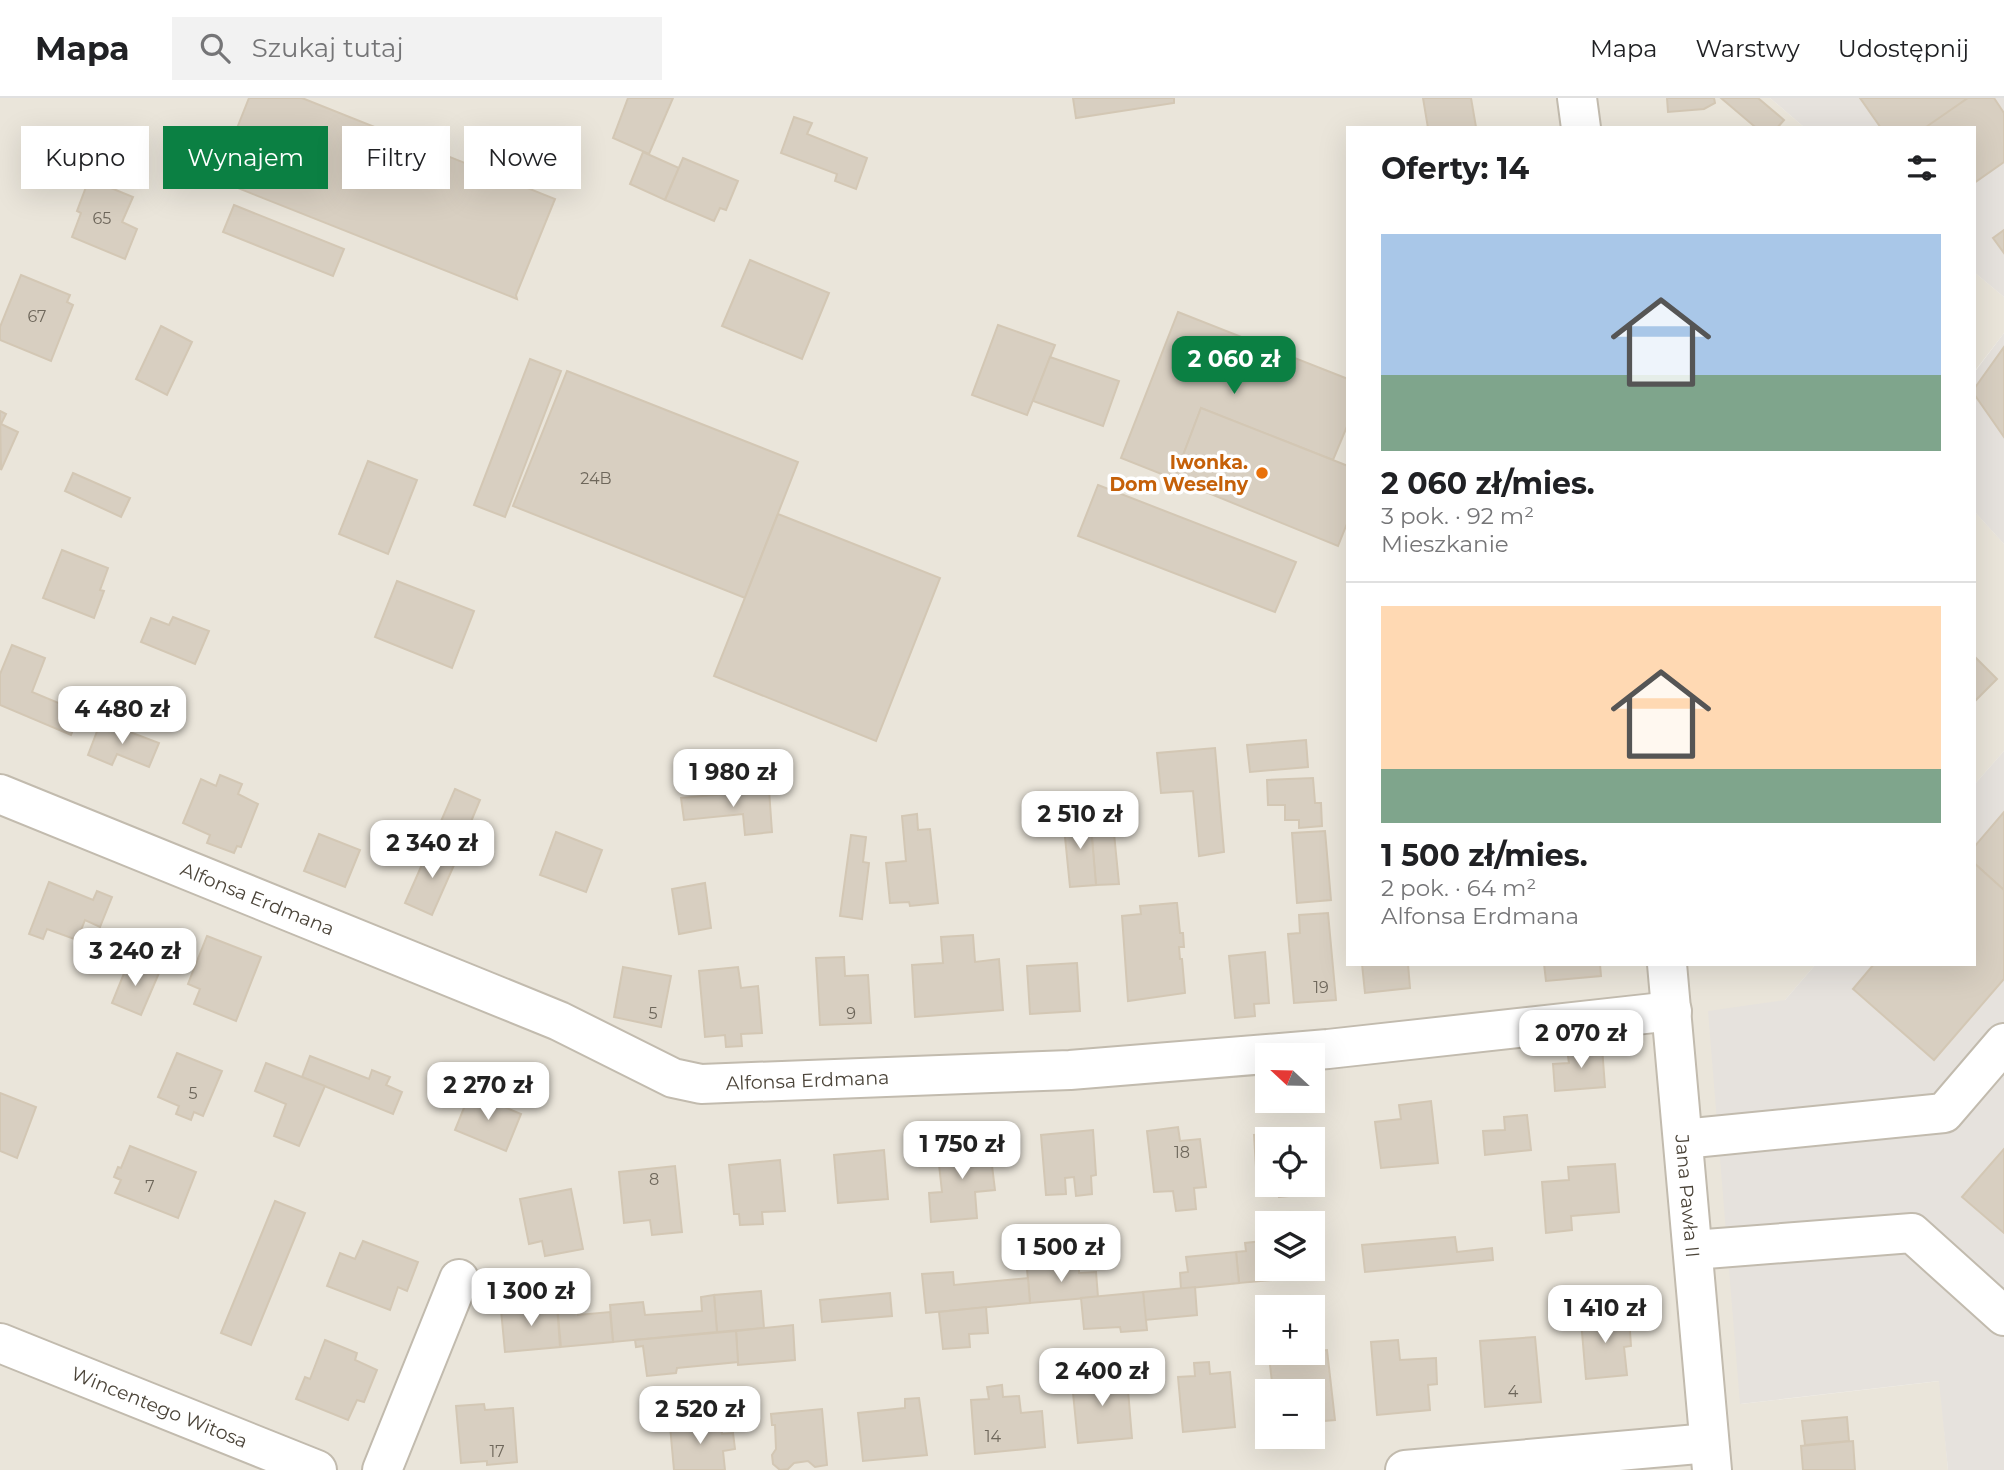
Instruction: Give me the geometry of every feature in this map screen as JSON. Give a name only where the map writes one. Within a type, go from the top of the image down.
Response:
[{"type":"street","points":[[1577,98],[1581,126]]},
{"type":"street","name":"Alfonsa Erdmana","points":[[0,794],[559,1021],[673,1078],[701,1084],[1070,1070],[1328,1049],[1672,1011]]},
{"type":"street","name":"Jana Pawła II","points":[[1667,966],[1710,1456]]},
{"type":"street","points":[[1683,1139],[1944,1113],[2004,1043]]},
{"type":"street","points":[[1693,1250],[1912,1233],[2004,1316]]},
{"type":"street","points":[[382,1470],[460,1279]]},
{"type":"street","name":"Wincentego Witosa","points":[[0,1343],[317,1470]]},
{"type":"street","points":[[1405,1470],[1710,1456]]},
{"type":"shaded area","points":[[0,98],[1770,98],[1803,126],[1346,126],[1346,966],[1814,966],[1785,1000],[1741,1404],[1940,1381],[1948,1470],[0,1470]]},
{"type":"shaded area","points":[[1770,98],[2004,98],[2004,297],[1976,274],[1976,126],[1803,126]]},
{"type":"shaded area","points":[[1976,274],[2004,297],[2004,333],[1976,369]]},
{"type":"shaded area","points":[[2004,333],[2004,544],[1976,513],[1976,370]]},
{"type":"shaded area","points":[[1976,513],[2004,544],[2004,751],[1976,783]]},
{"type":"shaded area","points":[[2004,751],[2004,1470],[1948,1470],[1939,1381],[1740,1404],[1708,1011],[1785,1000],[1814,966],[1976,966],[1976,783]]},
{"type":"building","points":[[249,98],[302,98],[372,126],[342,126],[342,189],[450,189],[450,157],[464,163],[464,189],[530,189],[555,199],[516,295],[517,299],[240,189],[328,189],[328,126],[238,126]]},
{"type":"building","points":[[628,98],[673,98],[649,154],[613,138]]},
{"type":"building","points":[[1073,98],[1174,98],[1174,103],[1076,118]]},
{"type":"building","points":[[1423,98],[1471,98],[1476,126],[1428,126]]},
{"type":"building","points":[[1667,98],[1714,98],[1715,103],[1704,109],[1668,112]]},
{"type":"building","points":[[1721,98],[1758,98],[1784,120],[1779,126],[1754,126]]},
{"type":"building","points":[[1860,98],[1968,98],[1930,126],[1880,126]]},
{"type":"building","points":[[1968,98],[1994,98],[2004,113],[2004,162],[1976,182],[1976,126],[1927,126]]},
{"type":"building","points":[[794,117],[812,123],[807,134],[867,158],[856,189],[835,181],[837,174],[781,153]]},
{"type":"building","points":[[643,152],[679,168],[665,200],[630,184]]},
{"type":"building","points":[[683,158],[738,181],[726,210],[720,208],[714,221],[665,200]]},
{"type":"building","points":[[85,189],[113,189],[133,197],[122,222],[137,229],[125,259],[72,237],[81,213],[77,211]]},
{"type":"building","points":[[234,205],[344,249],[333,276],[223,232]]},
{"type":"building","points":[[2004,230],[2004,253],[1993,238]]},
{"type":"building","points":[[750,260],[829,293],[802,359],[722,326]]},
{"type":"building","points":[[21,275],[70,295],[67,302],[73,305],[51,361],[0,340],[0,327]]},
{"type":"building","points":[[1178,312],[1346,378],[1346,429],[1333,460],[1201,408],[1174,479],[1121,458]]},
{"type":"building","points":[[998,325],[1055,345],[1027,415],[972,395]]},
{"type":"building","points":[[161,326],[192,342],[167,395],[136,379]]},
{"type":"building","points":[[2004,347],[2004,437],[1976,397],[1976,386]]},
{"type":"building","points":[[1050,357],[1119,381],[1103,426],[1033,401]]},
{"type":"building","points":[[530,359],[561,371],[505,517],[474,505]]},
{"type":"building","points":[[567,371],[798,462],[745,598],[513,506]]},
{"type":"building","name":"Iwonka. Dom Weselny","points":[[1201,408],[1346,465],[1346,526],[1338,546],[1174,479]]},
{"type":"building","points":[[0,411],[6,414],[1,424],[18,432],[1,470]]},
{"type":"building","points":[[368,461],[417,480],[388,554],[339,534]]},
{"type":"building","points":[[73,473],[130,498],[121,517],[65,491]]},
{"type":"building","points":[[1098,485],[1296,562],[1275,612],[1078,536]]},
{"type":"building","points":[[778,514],[940,578],[876,741],[714,676]]},
{"type":"building","points":[[62,550],[108,568],[100,590],[104,591],[94,618],[43,598]]},
{"type":"building","points":[[397,581],[474,611],[452,668],[375,637]]},
{"type":"building","points":[[173,617],[209,631],[195,664],[141,642],[151,618],[169,625]]},
{"type":"building","points":[[12,645],[45,658],[32,692],[80,712],[71,735],[0,705],[0,674]]},
{"type":"building","points":[[1976,658],[1997,679],[1976,700]]},
{"type":"building","points":[[101,721],[159,743],[149,767],[117,754],[112,765],[88,755]]},
{"type":"building","points":[[1306,740],[1308,767],[1250,772],[1247,745]]},
{"type":"building","points":[[1215,748],[1224,852],[1199,856],[1193,791],[1161,793],[1157,753]]},
{"type":"building","points":[[220,775],[242,784],[238,794],[258,804],[241,847],[237,846],[234,853],[207,843],[210,835],[183,823],[201,779],[216,786]]},
{"type":"building","points":[[1313,778],[1315,803],[1321,803],[1322,826],[1299,828],[1299,820],[1285,820],[1285,805],[1268,805],[1267,780]]},
{"type":"building","points":[[455,789],[480,800],[458,853],[432,842]]},
{"type":"building","points":[[769,790],[772,832],[745,835],[743,814],[684,820],[681,798]]},
{"type":"building","points":[[2004,812],[2004,890],[1976,865],[1976,845]]},
{"type":"building","points":[[1112,813],[1119,884],[1096,885],[1090,815]]},
{"type":"building","points":[[917,814],[918,830],[930,829],[938,903],[910,906],[909,902],[890,903],[886,863],[906,861],[902,816]]},
{"type":"building","points":[[1090,815],[1096,885],[1070,887],[1063,817]]},
{"type":"building","points":[[1325,831],[1331,900],[1297,903],[1292,833]]},
{"type":"building","points":[[556,832],[602,850],[586,892],[540,875]]},
{"type":"building","points":[[319,834],[360,850],[345,887],[304,871]]},
{"type":"building","points":[[851,835],[866,837],[863,862],[869,863],[862,919],[840,916]]},
{"type":"building","points":[[431,844],[458,856],[432,915],[405,903]]},
{"type":"building","points":[[1976,865],[2004,890],[2004,979],[1934,1060],[1853,989],[1872,966],[1976,966]]},
{"type":"building","points":[[49,882],[93,900],[97,891],[112,897],[100,927],[85,920],[77,940],[47,929],[43,939],[29,934]]},
{"type":"building","points":[[705,883],[711,928],[679,934],[672,889]]},
{"type":"building","points":[[1177,903],[1180,933],[1183,933],[1184,947],[1179,947],[1185,993],[1128,1001],[1122,916],[1141,914],[1140,906]]},
{"type":"building","points":[[1328,913],[1336,1000],[1294,1003],[1288,934],[1300,933],[1299,915]]},
{"type":"building","points":[[973,935],[975,962],[999,959],[1003,1010],[915,1017],[912,965],[943,963],[941,937]]},
{"type":"building","points":[[207,936],[261,957],[236,1021],[194,1004],[200,989],[188,984]]},
{"type":"building","points":[[1265,952],[1269,1003],[1254,1004],[1255,1016],[1235,1018],[1229,956]]},
{"type":"building","points":[[844,957],[845,976],[868,975],[871,1023],[820,1025],[816,958]]},
{"type":"building","points":[[129,961],[159,973],[141,1015],[112,1003]]},
{"type":"building","points":[[1077,963],[1080,1011],[1030,1014],[1027,966]]},
{"type":"building","points":[[1362,966],[1408,966],[1410,988],[1365,993]]},
{"type":"building","points":[[1544,966],[1600,966],[1601,976],[1546,981]]},
{"type":"building","points":[[623,967],[671,976],[661,1027],[614,1017]]},
{"type":"building","points":[[738,967],[741,988],[758,986],[762,1033],[741,1034],[742,1046],[726,1047],[725,1035],[705,1037],[699,971]]},
{"type":"building","points":[[1602,1047],[1605,1087],[1555,1091],[1553,1064],[1569,1063],[1567,1049]]},
{"type":"building","points":[[177,1053],[222,1071],[203,1116],[194,1112],[191,1120],[176,1114],[179,1106],[158,1097]]},
{"type":"building","points":[[310,1056],[369,1079],[372,1070],[390,1077],[386,1085],[402,1092],[393,1114],[302,1077]]},
{"type":"building","points":[[266,1063],[325,1086],[299,1146],[274,1136],[286,1104],[255,1091]]},
{"type":"building","points":[[0,1093],[36,1107],[17,1158],[0,1151]]},
{"type":"building","points":[[470,1093],[521,1114],[506,1151],[455,1130]]},
{"type":"building","points":[[1431,1101],[1438,1163],[1381,1168],[1375,1122],[1401,1119],[1399,1105]]},
{"type":"building","points":[[1527,1115],[1531,1150],[1485,1155],[1483,1131],[1505,1130],[1504,1117]]},
{"type":"building","points":[[1178,1127],[1180,1141],[1200,1139],[1206,1187],[1194,1188],[1196,1209],[1176,1211],[1173,1191],[1154,1192],[1147,1131]]},
{"type":"building","points":[[1093,1130],[1096,1175],[1091,1176],[1092,1194],[1076,1196],[1074,1177],[1065,1178],[1066,1194],[1046,1195],[1041,1135]]},
{"type":"building","points":[[989,1141],[995,1190],[975,1192],[977,1218],[931,1222],[929,1193],[942,1192],[937,1146]]},
{"type":"building","points":[[130,1146],[196,1172],[178,1218],[115,1193],[121,1180],[114,1177]]},
{"type":"building","points":[[2004,1149],[2004,1233],[1962,1197]]},
{"type":"building","points":[[884,1150],[888,1199],[838,1203],[834,1155]]},
{"type":"building","points":[[780,1160],[785,1211],[762,1212],[763,1224],[740,1225],[739,1214],[734,1214],[729,1165]]},
{"type":"building","points":[[1615,1164],[1619,1212],[1571,1216],[1572,1230],[1546,1233],[1542,1182],[1569,1180],[1568,1167]]},
{"type":"building","points":[[675,1166],[682,1232],[652,1235],[650,1220],[624,1223],[619,1172]]},
{"type":"building","points":[[571,1189],[583,1249],[545,1256],[542,1241],[529,1244],[520,1199]]},
{"type":"building","points":[[275,1201],[305,1213],[251,1345],[221,1333]]},
{"type":"building","points":[[1455,1237],[1457,1252],[1492,1248],[1493,1260],[1365,1272],[1362,1245]]},
{"type":"building","points":[[363,1241],[418,1262],[407,1291],[398,1287],[390,1310],[327,1286],[340,1253],[355,1259]]},
{"type":"building","points":[[1255,1242],[1255,1281],[1261,1281],[1239,1283],[1236,1252],[1246,1251],[1245,1243]]},
{"type":"building","points":[[1236,1252],[1239,1283],[1181,1289],[1180,1273],[1188,1272],[1186,1257]]},
{"type":"building","points":[[1079,1265],[1079,1273],[1096,1272],[1098,1297],[1030,1303],[1027,1269]]},
{"type":"building","points":[[953,1272],[954,1285],[1028,1278],[1030,1303],[926,1313],[922,1274]]},
{"type":"building","points":[[1195,1287],[1197,1315],[1145,1320],[1143,1292]]},
{"type":"building","points":[[761,1291],[764,1328],[717,1332],[714,1295]]},
{"type":"building","points":[[1143,1292],[1147,1330],[1121,1332],[1120,1327],[1084,1329],[1081,1298]]},
{"type":"building","points":[[890,1293],[892,1316],[822,1322],[820,1300]]},
{"type":"building","points":[[714,1295],[717,1332],[613,1342],[610,1305],[643,1302],[645,1315],[702,1311],[701,1297]]},
{"type":"building","points":[[577,1303],[578,1315],[610,1312],[613,1342],[561,1347],[557,1305]]},
{"type":"building","points":[[557,1305],[560,1347],[505,1352],[501,1310]]},
{"type":"building","points":[[986,1307],[988,1333],[969,1334],[970,1347],[943,1349],[939,1312]]},
{"type":"building","points":[[1580,1309],[1594,1309],[1595,1320],[1629,1317],[1631,1346],[1624,1347],[1627,1375],[1586,1379]]},
{"type":"building","points":[[793,1325],[795,1360],[738,1365],[736,1331]]},
{"type":"building","points":[[736,1331],[738,1362],[677,1368],[676,1373],[647,1376],[643,1346],[636,1347],[635,1340]]},
{"type":"building","points":[[1535,1337],[1541,1402],[1485,1407],[1480,1341]]},
{"type":"building","points":[[325,1340],[357,1353],[355,1360],[377,1370],[364,1402],[357,1400],[348,1420],[296,1399],[305,1377],[310,1379]]},
{"type":"building","points":[[1398,1340],[1400,1360],[1436,1358],[1437,1384],[1428,1385],[1430,1410],[1377,1415],[1371,1342]]},
{"type":"building","points":[[1325,1350],[1335,1420],[1325,1421],[1325,1379],[1272,1379],[1270,1365],[1325,1365]]},
{"type":"building","points":[[1209,1362],[1210,1374],[1230,1372],[1235,1427],[1183,1432],[1178,1377],[1195,1376],[1194,1363]]},
{"type":"building","points":[[1106,1366],[1107,1379],[1127,1378],[1132,1438],[1078,1443],[1072,1383],[1091,1381],[1090,1367]]},
{"type":"building","points":[[1002,1385],[1003,1397],[1019,1396],[1021,1413],[1042,1411],[1045,1447],[975,1454],[971,1400],[989,1399],[987,1387]]},
{"type":"building","points":[[919,1398],[927,1455],[863,1461],[858,1413],[905,1408],[905,1399]]},
{"type":"building","points":[[484,1404],[485,1410],[513,1408],[517,1462],[487,1465],[487,1461],[461,1463],[456,1406]]},
{"type":"building","points":[[822,1409],[827,1465],[815,1467],[808,1461],[794,1463],[788,1469],[780,1470],[773,1464],[772,1455],[776,1449],[775,1425],[772,1425],[771,1414]]},
{"type":"building","points":[[1847,1417],[1849,1441],[1805,1445],[1802,1421]]},
{"type":"building","points":[[721,1421],[722,1434],[733,1433],[735,1449],[723,1451],[725,1470],[674,1470],[670,1426]]},
{"type":"building","points":[[1853,1441],[1855,1470],[1803,1470],[1801,1446]]},
{"type":"place","name":"Iwonka. Dom Weselny","points":[[1262,473]]}]
